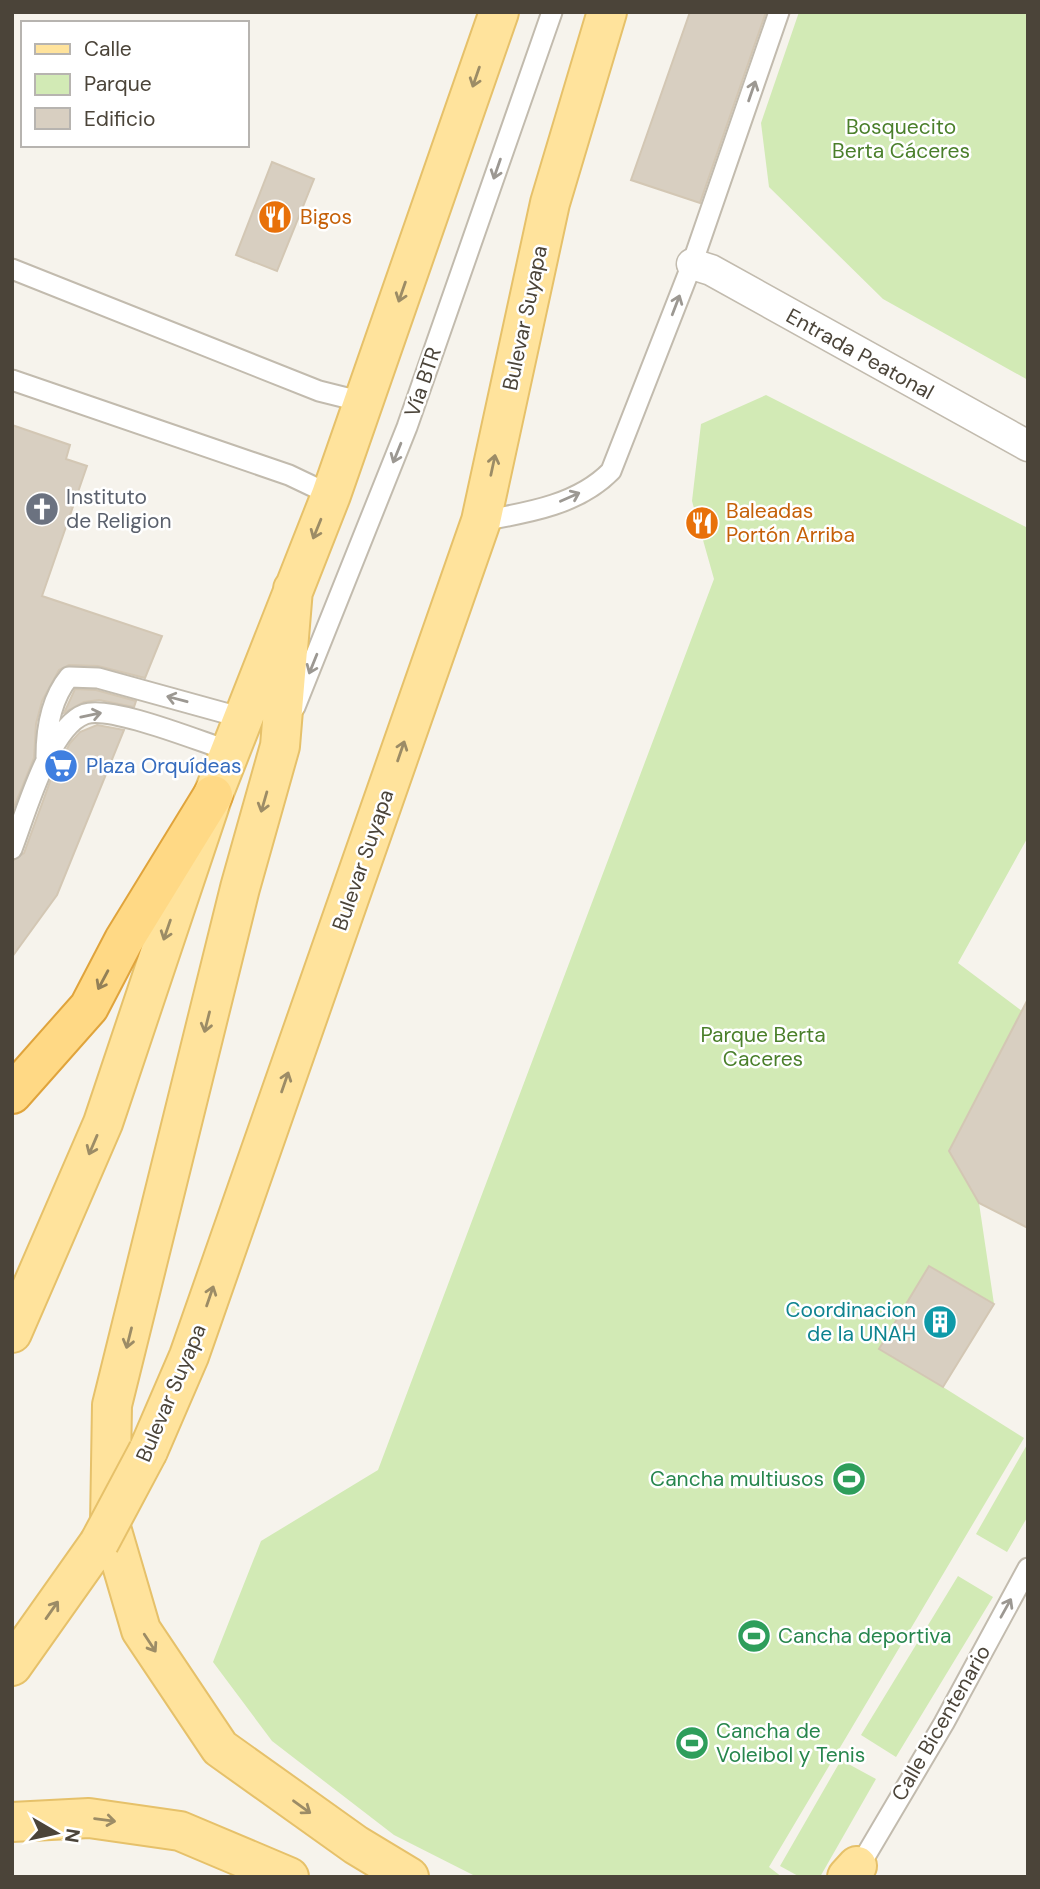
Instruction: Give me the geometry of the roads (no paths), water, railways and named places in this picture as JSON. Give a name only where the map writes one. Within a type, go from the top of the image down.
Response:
[{"type":"highway","points":[[12,1094],[89,1007],[124,940],[212,795]]},
{"type":"main road","points":[[12,1333],[103,1123],[212,795],[331,495],[499,12]]},
{"type":"main road","name":"Bulevar Suyapa","points":[[12,1666],[99,1543],[148,1451],[189,1356],[481,521],[550,203],[607,12]]},
{"type":"main road","points":[[293,589],[280,746],[240,888],[112,1405],[110,1524],[124,1580],[141,1630],[219,1748],[356,1845],[408,1877]]},
{"type":"main road","points":[[12,1822],[89,1818],[180,1831],[289,1877]]},
{"type":"street","name":"Entrada Peatonal","points":[[692,264],[710,270],[1028,446]]},
{"type":"lane","name":"Vía BTR","points":[[280,746],[407,427],[552,12]]},
{"type":"lane","points":[[481,521],[541,510],[598,484],[611,471],[692,264],[779,12]]},
{"type":"lane","points":[[12,269],[319,391],[363,402]]},
{"type":"lane","points":[[12,380],[289,475],[331,495]]},
{"type":"lane","points":[[46,762],[46,740],[57,692],[69,677],[98,678],[237,734]]},
{"type":"lane","points":[[12,849],[46,762],[70,724],[85,714],[101,712],[237,734]]},
{"type":"lane","name":"Calle Bicentenario","points":[[853,1873],[944,1723],[1028,1569]]},
{"type":"place","name":"Bigos","points":[[275,217]]},
{"type":"place","name":"Instituto de Religion","points":[[42,509]]},
{"type":"place","name":"Baleadas Portón Arriba","points":[[702,523]]},
{"type":"place","name":"Plaza Orquídeas","points":[[61,766]]},
{"type":"place","name":"Coordinacion de la UNAH","points":[[940,1322]]},
{"type":"place","name":"Cancha multiusos","points":[[849,1479]]},
{"type":"place","name":"Cancha deportiva","points":[[754,1636]]},
{"type":"place","name":"Cancha de Voleibol y Tenis","points":[[692,1743]]},
{"type":"park label","name":"Bosquecito Berta Cáceres","points":[[901,139]]},
{"type":"park label","name":"Parque Berta Caceres","points":[[763,1047]]}]
